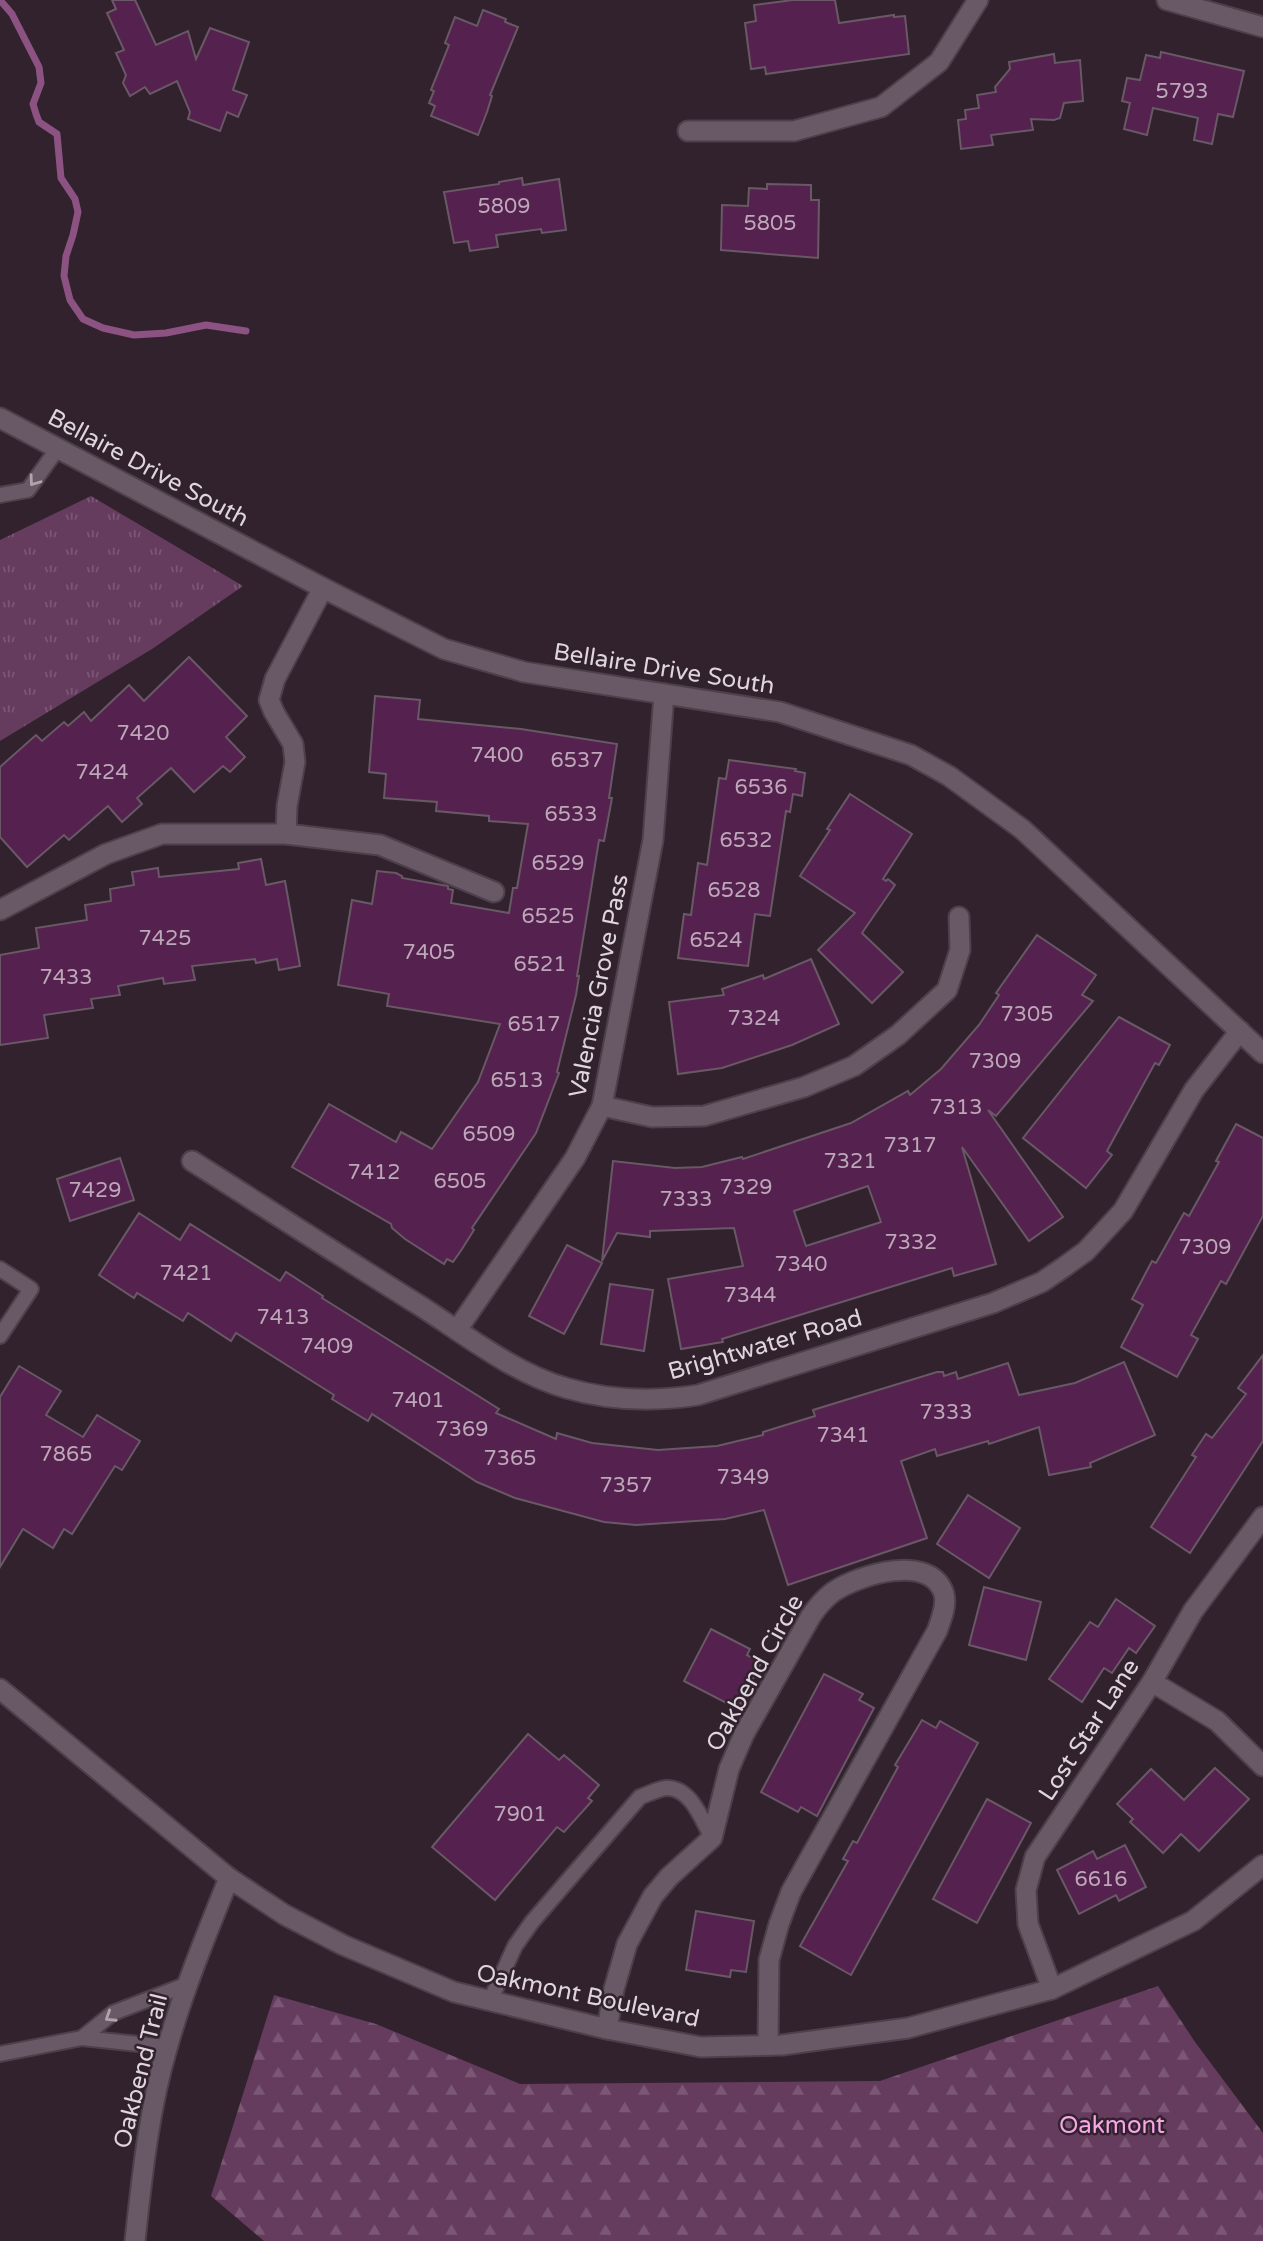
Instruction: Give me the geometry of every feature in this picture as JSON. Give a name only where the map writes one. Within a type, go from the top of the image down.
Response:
[{"type":"street","points":[[688,131],[794,131],[881,107],[939,62],[978,0]]},
{"type":"street","points":[[1167,0],[1263,27]]},
{"type":"street","name":"Bellaire Drive South","points":[[0,418],[444,649],[524,672],[780,712],[911,755],[949,776],[1021,829],[1263,1053]]},
{"type":"street","points":[[286,834],[287,806],[295,762],[293,744],[269,700],[275,679],[323,588]]},
{"type":"street","name":"Valencia Grove Pass","points":[[457,1330],[575,1158],[602,1106],[653,840],[664,694]]},
{"type":"street","points":[[0,910],[106,855],[162,834],[286,834],[380,845],[494,892]]},
{"type":"street","points":[[602,1106],[652,1117],[704,1116],[804,1087],[854,1066],[898,1035],[947,990],[960,950],[958,917]]},
{"type":"street","name":"Brightwater Road","points":[[192,1161],[515,1366],[564,1388],[617,1399],[671,1399],[698,1395],[1018,1294],[1042,1282],[1086,1251],[1122,1211],[1194,1090],[1240,1031]]},
{"type":"street","name":"Lost Star Lane","points":[[1052,1989],[1028,1924],[1026,1890],[1035,1857],[1152,1682],[1193,1611],[1263,1517]]},
{"type":"street","name":"Oakbend Circle","points":[[712,1838],[729,1769],[744,1734],[821,1602],[848,1584],[895,1570],[926,1574],[938,1583],[944,1595],[944,1610],[937,1631],[791,1892],[779,1924],[769,1960],[768,2045]]},
{"type":"street","points":[[1152,1682],[1217,1721],[1263,1766]]},
{"type":"street","name":"Oakmont Boulevard","points":[[0,1689],[229,1878],[285,1915],[343,1945],[454,1992],[607,2029],[701,2047],[768,2045],[908,2028],[1052,1989],[1193,1921],[1263,1865]]},
{"type":"street","points":[[607,2029],[614,1989],[627,1944],[653,1896],[668,1877],[712,1838]]},
{"type":"street","name":"Oakbend Trail","points":[[135,2241],[145,2154],[167,2047],[229,1878]]},
{"type":"lane","points":[[0,495],[28,490],[58,448]]},
{"type":"lane","points":[[0,1269],[31,1289],[0,1336]]},
{"type":"lane","points":[[490,2001],[515,1946],[532,1922],[640,1797],[665,1788],[680,1790],[692,1802],[712,1838]]},
{"type":"lane","points":[[82,2038],[113,2013],[188,1984]]},
{"type":"lane","points":[[0,2054],[82,2038],[167,2047]]},
{"type":"green space","points":[[91,496],[243,586],[152,649],[0,741],[0,540]]},
{"type":"green space","name":"Oakmont","points":[[1158,1986],[1195,2042],[1263,2133],[1263,2241],[264,2241],[211,2196],[274,1995],[376,2024],[520,2084],[880,2081]]},
{"type":"building","points":[[112,0],[135,0],[156,45],[188,31],[196,59],[210,28],[249,42],[233,90],[247,95],[238,117],[227,112],[220,131],[188,119],[190,112],[177,81],[150,94],[145,87],[130,96],[123,83],[126,75],[116,53],[124,50],[107,13],[116,9]]},
{"type":"building","points":[[793,0],[835,0],[839,23],[894,15],[905,16],[909,54],[766,74],[765,67],[751,69],[745,23],[756,21],[754,5]]},
{"type":"building","points":[[483,10],[518,27],[490,95],[492,96],[478,135],[431,116],[435,106],[429,103],[434,91],[431,90],[449,45],[445,43],[455,17],[477,26]]},
{"type":"building","points":[[1161,52],[1244,71],[1233,117],[1218,114],[1212,144],[1194,140],[1198,118],[1153,108],[1147,135],[1124,129],[1130,103],[1122,101],[1127,78],[1140,80],[1146,55],[1160,58]]},
{"type":"building","points":[[1054,54],[1055,63],[1080,60],[1083,101],[1064,103],[1060,118],[1031,119],[1033,130],[991,135],[993,145],[961,149],[958,120],[966,119],[965,110],[979,108],[977,95],[996,92],[995,87],[1010,69],[1009,62]]},
{"type":"building","points":[[522,178],[523,185],[559,179],[566,230],[542,233],[541,229],[496,235],[498,247],[470,251],[468,241],[454,243],[444,192]]},
{"type":"building","points":[[767,184],[811,185],[811,200],[819,200],[818,258],[721,250],[722,205],[748,206],[749,188],[767,189]]},
{"type":"building","points":[[189,657],[247,716],[226,737],[245,757],[230,772],[223,766],[194,792],[171,768],[137,798],[142,804],[122,822],[108,806],[69,840],[64,835],[27,867],[0,837],[0,767],[36,735],[42,741],[64,722],[68,726],[84,712],[91,721],[129,685],[144,701]]},
{"type":"building","points":[[375,696],[420,700],[418,719],[521,729],[617,744],[609,798],[612,798],[604,841],[599,840],[576,995],[557,1072],[559,1073],[536,1133],[472,1228],[474,1230],[453,1262],[447,1259],[444,1264],[405,1239],[391,1224],[292,1167],[329,1104],[396,1142],[401,1132],[432,1149],[478,1082],[500,1024],[387,1006],[389,994],[338,985],[352,900],[372,904],[377,871],[448,886],[448,889],[453,890],[451,903],[509,913],[513,888],[517,888],[528,824],[489,821],[489,816],[436,811],[437,802],[384,798],[386,774],[369,772]]},
{"type":"building","points":[[729,760],[796,769],[795,771],[805,773],[802,796],[793,794],[790,812],[786,811],[770,916],[755,914],[748,966],[678,958],[684,914],[691,915],[698,863],[707,865],[719,778],[726,779]]},
{"type":"building","points":[[850,794],[912,834],[883,879],[888,879],[895,885],[862,933],[903,972],[872,1003],[818,950],[855,913],[800,876]]},
{"type":"building","points":[[261,859],[266,885],[285,881],[300,966],[279,970],[277,959],[256,963],[255,959],[192,966],[195,980],[164,984],[163,978],[118,986],[120,995],[91,999],[93,1008],[44,1015],[48,1038],[0,1045],[0,955],[39,948],[36,928],[87,920],[85,905],[111,901],[110,889],[134,885],[132,872],[158,868],[159,877],[239,869],[238,863]]},
{"type":"building","points":[[1037,935],[1096,975],[1082,995],[1093,1001],[996,1116],[988,1110],[1063,1217],[1029,1241],[962,1147],[996,1264],[954,1276],[952,1268],[722,1339],[723,1342],[681,1349],[668,1279],[743,1266],[734,1228],[650,1231],[650,1237],[617,1233],[602,1261],[613,1161],[675,1168],[702,1167],[742,1157],[743,1159],[851,1123],[908,1091],[910,1095],[941,1069],[979,1025],[999,995],[996,993]],"holes":[[[868,1186],[881,1222],[806,1246],[794,1211]]]},
{"type":"building","points":[[811,959],[839,1024],[792,1045],[722,1068],[678,1074],[669,1002],[724,995],[722,989],[763,975],[764,979]]},
{"type":"building","points":[[1119,1017],[1170,1045],[1159,1065],[1155,1063],[1107,1151],[1112,1155],[1086,1188],[1023,1138]]},
{"type":"building","points":[[1236,1124],[1263,1138],[1263,1216],[1226,1284],[1221,1281],[1191,1335],[1198,1339],[1177,1377],[1121,1347],[1143,1305],[1132,1299],[1152,1261],[1156,1263],[1184,1213],[1189,1216],[1219,1162],[1216,1161]]},
{"type":"building","points":[[120,1158],[134,1200],[70,1221],[57,1179]]},
{"type":"building","points":[[139,1213],[180,1240],[190,1224],[280,1281],[286,1272],[323,1296],[322,1298],[499,1409],[496,1413],[556,1439],[557,1433],[592,1443],[658,1450],[717,1446],[763,1435],[763,1432],[815,1416],[813,1410],[937,1372],[943,1372],[944,1376],[956,1372],[958,1379],[1008,1363],[1019,1395],[1075,1383],[1124,1362],[1155,1435],[1090,1463],[1091,1467],[1049,1475],[1039,1427],[989,1444],[988,1441],[937,1456],[935,1449],[901,1461],[927,1538],[788,1585],[764,1510],[725,1519],[636,1525],[604,1522],[515,1498],[477,1482],[372,1414],[368,1421],[332,1399],[334,1395],[236,1333],[231,1341],[188,1313],[183,1321],[137,1293],[134,1298],[99,1275]]},
{"type":"building","points":[[567,1245],[602,1263],[564,1334],[529,1316]]},
{"type":"building","points":[[610,1284],[653,1290],[644,1351],[601,1344]]},
{"type":"building","points":[[1263,1355],[1263,1441],[1190,1553],[1151,1527],[1196,1457],[1192,1455],[1206,1434],[1212,1438],[1246,1394],[1238,1388]]},
{"type":"building","points":[[19,1366],[61,1391],[46,1415],[83,1437],[97,1415],[140,1441],[122,1470],[115,1466],[72,1534],[64,1529],[53,1548],[23,1529],[0,1567],[0,1397]]},
{"type":"building","points":[[968,1495],[1020,1528],[989,1578],[937,1544]]},
{"type":"building","points":[[984,1587],[1041,1602],[1026,1660],[969,1645]]},
{"type":"building","points":[[1116,1599],[1155,1626],[1136,1653],[1129,1648],[1112,1673],[1104,1668],[1082,1702],[1049,1679],[1090,1622],[1098,1627]]},
{"type":"building","points":[[711,1629],[750,1649],[747,1655],[761,1663],[738,1709],[684,1681]]},
{"type":"building","points":[[824,1674],[863,1694],[859,1700],[874,1708],[817,1816],[801,1807],[798,1812],[761,1792]]},
{"type":"building","points":[[922,1720],[936,1728],[940,1721],[978,1743],[851,1975],[800,1946],[848,1861],[843,1859],[853,1841],[857,1843],[898,1767],[895,1765]]},
{"type":"building","points":[[528,1734],[559,1760],[564,1755],[599,1785],[588,1798],[592,1801],[564,1832],[557,1827],[495,1900],[432,1847]]},
{"type":"building","points":[[1215,1768],[1249,1799],[1199,1851],[1181,1834],[1163,1853],[1130,1822],[1133,1819],[1117,1804],[1151,1769],[1184,1800]]},
{"type":"building","points":[[987,1799],[1031,1823],[977,1923],[933,1899]]},
{"type":"building","points":[[1125,1845],[1146,1887],[1119,1901],[1116,1895],[1079,1914],[1057,1870],[1093,1851],[1097,1859]]},
{"type":"building","points":[[696,1911],[754,1921],[746,1972],[731,1970],[730,1977],[686,1970]]},
{"type":"waterway","points":[[0,0],[12,14],[39,67],[41,83],[33,104],[39,122],[57,134],[61,178],[75,199],[78,212],[66,256],[64,276],[70,300],[83,319],[103,328],[134,335],[166,333],[206,325],[246,331]]}]
